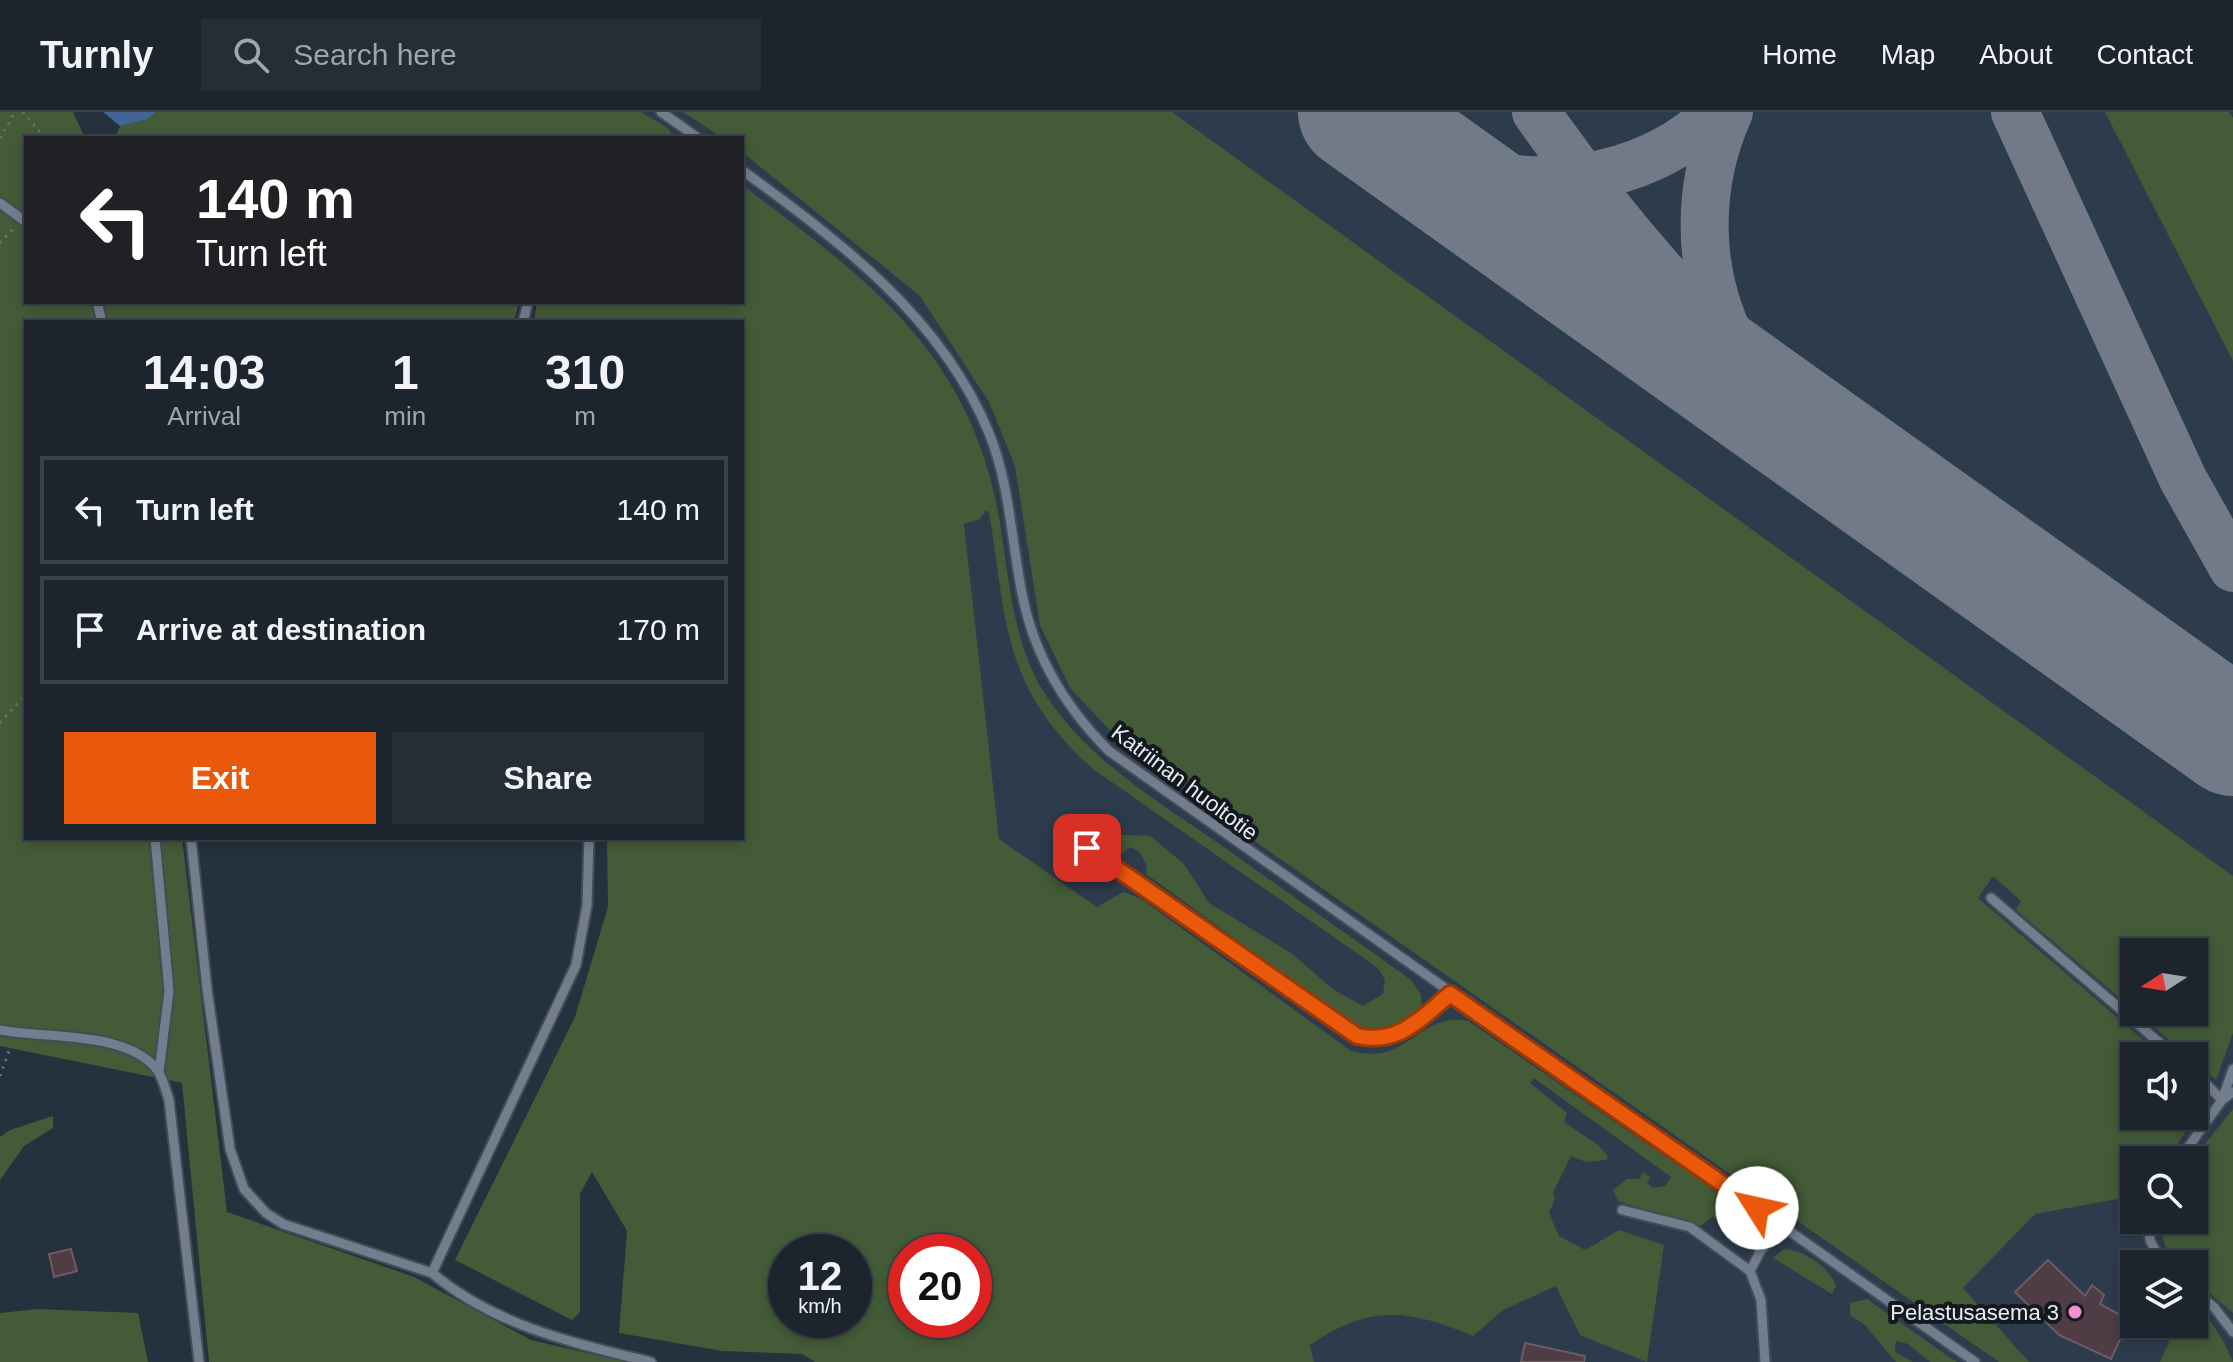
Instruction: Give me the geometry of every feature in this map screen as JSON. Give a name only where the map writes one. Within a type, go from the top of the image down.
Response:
[{"type":"lane","points":[[661,112],[695,136]]},
{"type":"lane","name":"Katriinan huoltotie","points":[[744,171],[823,230],[890,289],[921,322],[956,372],[989,433],[1000,467],[1021,589],[1038,650],[1052,680],[1079,719],[1135,772],[1975,1362]]},
{"type":"lane","points":[[0,203],[23,220]]},
{"type":"lane","points":[[1062,830],[1357,1036],[1374,1040],[1398,1036],[1450,994]]},
{"type":"lane","points":[[155,840],[169,991],[159,1072],[169,1100],[199,1362]]},
{"type":"lane","points":[[191,840],[207,989],[230,1149],[244,1189],[266,1213],[283,1224],[432,1273],[457,1294],[544,1336],[651,1362]]},
{"type":"lane","points":[[432,1273],[576,965],[587,905],[589,840]]},
{"type":"lane","points":[[1991,898],[2159,1042]]},
{"type":"lane","points":[[0,1030],[56,1033],[97,1042],[145,1059],[159,1072]]},
{"type":"lane","points":[[2189,1146],[2222,1100],[2233,1069]]},
{"type":"lane","points":[[2208,1086],[2222,1100]]},
{"type":"lane","points":[[2222,1100],[2233,1092]]},
{"type":"lane","points":[[1622,1210],[1690,1227],[1750,1271],[1761,1300],[1765,1362]]},
{"type":"lane","points":[[1750,1271],[1761,1250],[1782,1226]]},
{"type":"lane","points":[[2208,1302],[2233,1332]]},
{"type":"path","points":[[0,138],[15,112]]},
{"type":"path","points":[[23,112],[43,136]]},
{"type":"path","points":[[0,243],[23,220]]},
{"type":"path","points":[[0,723],[24,696]]},
{"type":"path","points":[[0,1076],[16,1033]]},
{"type":"shaded area","points":[[428,112],[2233,112],[2233,1362],[1292,1362],[1377,1101],[999,839],[964,523],[744,324],[744,136],[459,136]]},
{"type":"green space","points":[[0,112],[73,112],[84,136],[24,136],[24,304],[518,304],[514,320],[24,320],[24,840],[182,840],[227,1212],[414,1277],[531,1340],[626,1362],[209,1362],[182,1083],[0,1046]]},
{"type":"green space","points":[[156,112],[641,112],[669,129],[672,135],[116,136],[120,126],[146,120]]},
{"type":"green space","points":[[683,112],[1172,112],[2233,876],[2233,1033],[2216,1080],[2208,1073],[2208,1042],[2171,1042],[2153,1026],[2208,1026],[2208,938],[2120,938],[2120,998],[2016,910],[2021,901],[1993,876],[1978,898],[2120,1020],[2120,1026],[2127,1026],[2146,1042],[2120,1042],[2120,1130],[2187,1130],[2176,1146],[2120,1146],[2120,1199],[2035,1214],[1963,1288],[2029,1362],[1999,1362],[1136,758],[1070,688],[1040,625],[1015,466],[989,402],[920,296],[744,154],[744,136],[720,136]]},
{"type":"green space","points":[[2105,112],[2229,112],[2233,118],[2233,361]]},
{"type":"green space","points":[[744,187],[866,284],[902,319],[933,357],[959,399],[981,447],[996,502],[1012,601],[1024,649],[1045,694],[1062,717],[1081,739],[1124,777],[1411,980],[1421,995],[1422,1008],[1395,1030],[1361,1030],[1146,874],[1147,866],[1139,851],[1130,847],[1122,854],[1083,820],[1108,834],[1150,836],[1184,864],[1209,903],[1291,953],[1334,990],[1363,1006],[1383,994],[1385,980],[1378,968],[1093,769],[1063,739],[1041,710],[1014,652],[1000,588],[989,512],[985,511],[980,519],[964,524],[999,839],[1097,907],[1123,892],[1140,898],[1351,1051],[1371,1054],[1387,1052],[1437,1024],[1451,1020],[1468,1021],[1755,1218],[1757,1235],[1753,1245],[1712,1217],[1702,1225],[1693,1225],[1618,1201],[1613,1190],[1627,1179],[1639,1179],[1643,1172],[1650,1177],[1647,1183],[1653,1188],[1665,1186],[1671,1177],[1534,1078],[1530,1083],[1567,1113],[1564,1122],[1598,1145],[1608,1156],[1606,1160],[1586,1162],[1571,1156],[1553,1193],[1555,1198],[1549,1213],[1559,1236],[1585,1250],[1619,1230],[1664,1245],[1647,1362],[1580,1335],[1556,1286],[1503,1310],[1473,1336],[1409,1316],[1390,1315],[1351,1322],[1310,1345],[1314,1362],[815,1362],[802,1354],[722,1351],[619,1333],[627,1231],[592,1172],[580,1194],[580,1312],[572,1320],[455,1260],[575,1017],[608,907],[607,840],[744,840],[744,320],[534,320],[537,304],[744,304]]},
{"type":"green space","points":[[2233,1109],[2233,1313],[2208,1292],[2208,1250],[2168,1250],[2164,1243],[2162,1234],[2208,1234],[2208,1146],[2203,1146]]},
{"type":"green space","points":[[53,1116],[53,1128],[24,1146],[0,1180],[0,1137],[10,1130]]},
{"type":"green space","points":[[1784,1249],[1799,1253],[1822,1266],[1836,1286],[1832,1294],[1773,1258]]},
{"type":"green space","points":[[1867,1299],[1957,1362],[1930,1362],[1908,1344],[1896,1341],[1895,1352],[1913,1362],[1896,1362],[1865,1325],[1850,1315],[1850,1303]]},
{"type":"green space","points":[[37,1309],[138,1313],[148,1362],[0,1362],[0,1313]]},
{"type":"green space","points":[[2208,1320],[2233,1362],[2160,1362],[2171,1338],[2208,1338]]},
{"type":"water","points":[[103,112],[156,112],[146,120],[120,126]]},
{"type":"building","points":[[71,1249],[77,1271],[54,1277],[49,1254]]},
{"type":"building","name":"Pelastusasema 3","points":[[2048,1260],[2085,1296],[2092,1285],[2104,1295],[2100,1304],[2120,1315],[2121,1338],[2111,1359],[2059,1335],[2015,1292]]},
{"type":"building","points":[[1525,1343],[1585,1356],[1584,1362],[1521,1362]]},
{"type":"taxiway","points":[[1357,112],[1430,157],[1466,170],[1504,178],[1542,180],[1581,178],[1619,170],[1654,156],[1688,137],[1717,112]]},
{"type":"taxiway","points":[[1536,112],[1619,222],[1708,323],[1805,418],[1909,506]]},
{"type":"taxiway","points":[[1729,112],[1710,169],[1705,227],[1712,286],[1732,342]]},
{"type":"taxiway","points":[[2015,112],[2183,479],[2233,568]]},
{"type":"taxiway","points":[[2064,617],[2233,717]]},
{"type":"runway","points":[[1357,112],[2233,737]]},
{"type":"place","name":"Pelastusasema 3","points":[[2075,1312]]},
{"type":"route","points":[[1087,848],[1341,1028],[1357,1036],[1374,1040],[1398,1036],[1450,994],[1757,1208]]}]
